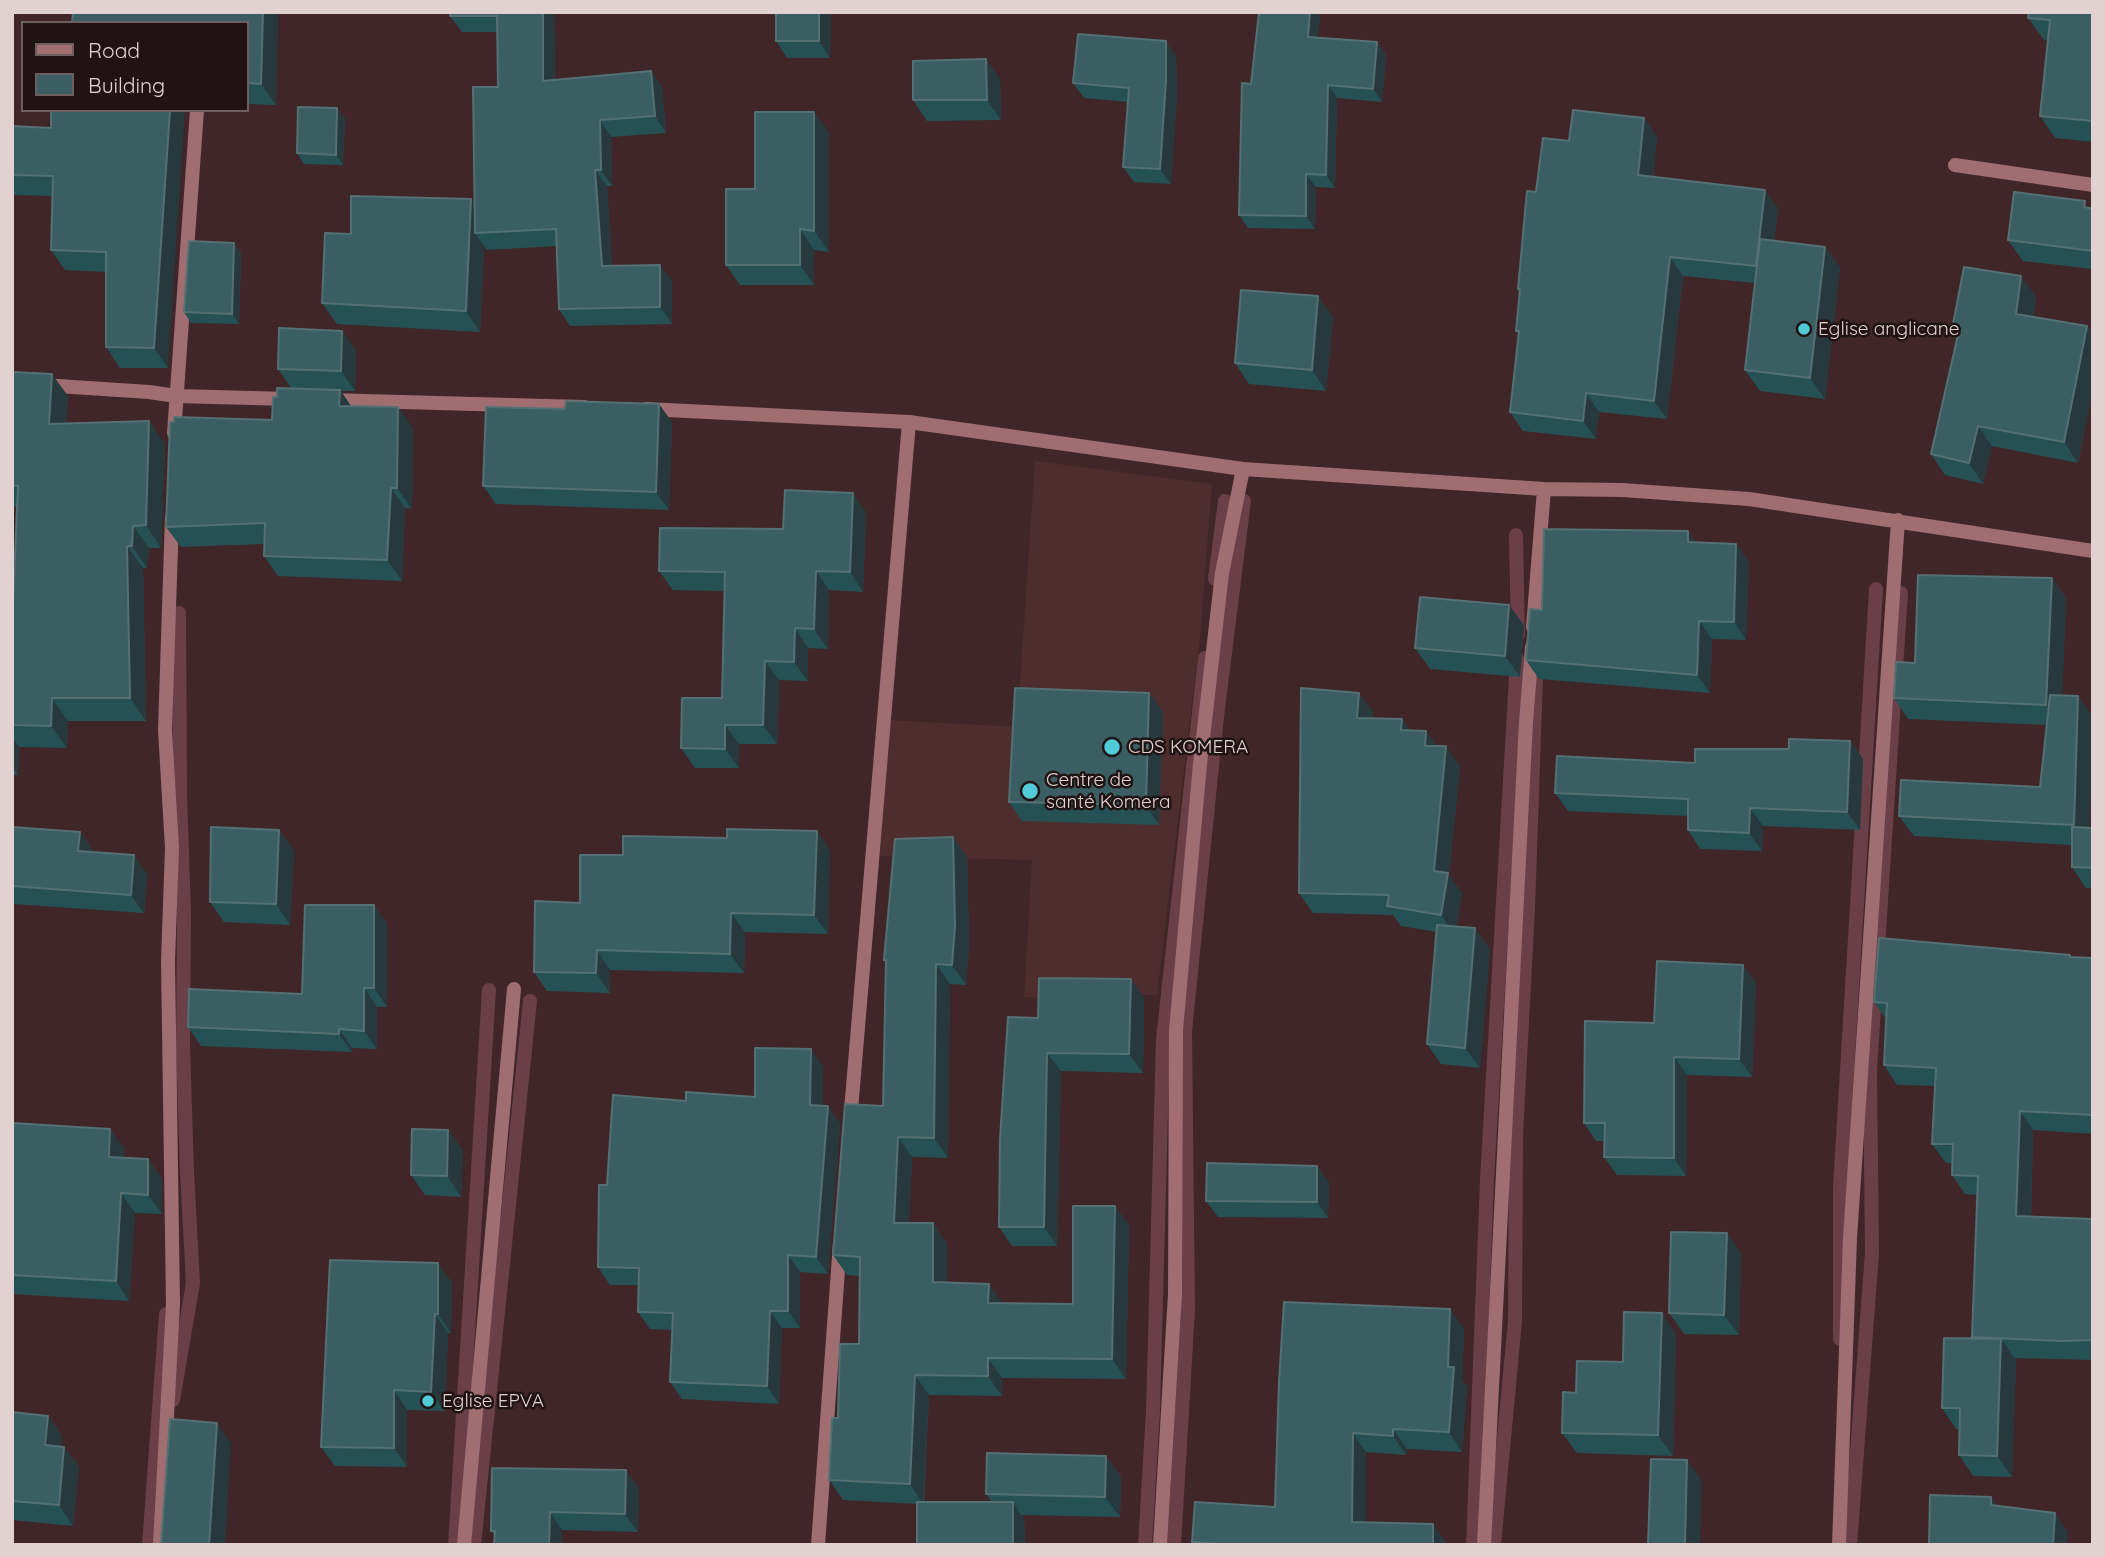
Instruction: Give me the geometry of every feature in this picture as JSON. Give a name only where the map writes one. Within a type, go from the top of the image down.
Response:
[{"type":"street","points":[[174,450],[197,112]]},
{"type":"street","points":[[1955,165],[2093,185]]},
{"type":"street","points":[[12,383],[176,396],[601,408]]},
{"type":"street","points":[[629,408],[909,422],[1243,469],[1544,489],[1622,490],[1749,499],[2093,551]]},
{"type":"street","points":[[849,1130],[909,422]]},
{"type":"street","points":[[1160,1545],[1175,1294],[1176,1030],[1200,764],[1222,573],[1243,469]]},
{"type":"street","points":[[1484,1545],[1526,722],[1544,489]]},
{"type":"street","points":[[160,1545],[173,1304],[168,961],[172,848],[165,730],[172,503]]},
{"type":"street","points":[[1839,1545],[1850,1238],[1898,520]]},
{"type":"street","points":[[464,1545],[514,989]]},
{"type":"street","points":[[818,1545],[841,1227]]},
{"type":"shaded area","name":"Centre de santé Komera","points":[[1035,461],[1212,484],[1200,637],[1157,995],[1024,997],[1032,860],[876,856],[887,720],[1017,727]]},
{"type":"building","points":[[73,12],[263,12],[261,84],[248,83],[248,21],[72,21]]},
{"type":"building","points":[[450,12],[543,12],[543,81],[651,71],[655,116],[600,120],[601,170],[595,170],[602,266],[660,265],[660,307],[559,309],[556,229],[475,233],[473,87],[498,87],[497,16],[450,16]]},
{"type":"building","points":[[776,12],[819,12],[819,41],[776,41]]},
{"type":"building","points":[[1259,12],[1310,12],[1308,37],[1377,42],[1373,89],[1328,85],[1326,175],[1306,174],[1306,216],[1239,215],[1242,83],[1251,84]]},
{"type":"building","points":[[2029,12],[2093,12],[2093,121],[2040,116],[2050,20],[2028,18]]},
{"type":"building","points":[[1078,34],[1166,41],[1160,169],[1123,167],[1129,88],[1073,83]]},
{"type":"building","points":[[986,59],[987,100],[913,100],[913,61]]},
{"type":"building","points":[[298,107],[337,108],[336,155],[297,153]]},
{"type":"building","points":[[1573,110],[1644,118],[1638,175],[1765,190],[1756,266],[1670,257],[1654,401],[1586,393],[1583,421],[1510,412],[1519,331],[1516,331],[1518,289],[1527,191],[1536,192],[1543,138],[1569,141]]},
{"type":"building","points":[[51,112],[170,112],[154,348],[106,347],[106,252],[51,250],[53,176],[12,175],[12,126],[51,128]]},
{"type":"building","points":[[755,112],[814,112],[814,231],[800,229],[800,265],[726,265],[726,189],[755,189]]},
{"type":"building","points":[[2014,192],[2085,201],[2084,207],[2093,209],[2093,251],[2008,240]]},
{"type":"building","points":[[351,196],[471,199],[466,311],[322,303],[325,233],[351,234]]},
{"type":"building","points":[[1760,239],[1825,247],[1810,378],[1745,370]]},
{"type":"building","points":[[189,241],[234,243],[232,314],[184,312]]},
{"type":"building","points":[[1964,267],[2021,276],[2016,314],[2087,326],[2064,442],[1978,426],[1969,463],[1931,454],[1960,326],[1953,324]]},
{"type":"building","points":[[1241,290],[1318,296],[1312,370],[1235,363]]},
{"type":"building","points":[[279,328],[342,331],[341,371],[278,369]]},
{"type":"building","points":[[12,372],[52,374],[49,424],[149,421],[146,525],[133,526],[132,546],[127,546],[130,698],[52,698],[51,726],[12,725],[12,625],[18,486],[12,485]]},
{"type":"building","points":[[277,388],[340,390],[339,406],[398,407],[397,488],[391,488],[387,560],[264,556],[265,523],[166,527],[170,422],[174,422],[174,417],[272,420],[273,397],[277,397]]},
{"type":"building","points":[[566,401],[659,404],[656,492],[483,486],[486,407],[565,409]]},
{"type":"building","points":[[785,490],[853,493],[850,572],[816,571],[814,629],[795,628],[794,662],[765,661],[763,725],[725,725],[725,749],[681,748],[682,698],[722,698],[725,572],[659,571],[660,528],[783,529]]},
{"type":"building","points":[[1544,529],[1688,531],[1688,542],[1736,544],[1734,622],[1699,621],[1697,675],[1526,660],[1530,609],[1542,610]]},
{"type":"building","points":[[1918,575],[2052,578],[2046,705],[1894,698],[1896,662],[1915,663]]},
{"type":"building","points":[[1420,597],[1509,605],[1505,656],[1415,648]]},
{"type":"building","points":[[1015,688],[1149,693],[1146,805],[1009,802]]},
{"type":"building","points":[[1301,688],[1359,693],[1357,718],[1402,719],[1401,730],[1426,731],[1425,746],[1446,746],[1434,871],[1448,873],[1441,915],[1387,906],[1389,895],[1299,893]]},
{"type":"building","points":[[2050,695],[2078,696],[2074,825],[1899,816],[1901,780],[2040,787]]},
{"type":"building","points":[[1789,739],[1850,741],[1847,812],[1750,808],[1749,833],[1688,830],[1688,799],[1555,793],[1557,756],[1695,763],[1695,749],[1789,749]]},
{"type":"building","points":[[12,827],[80,832],[78,851],[134,855],[131,895],[12,886]]},
{"type":"building","points":[[211,827],[279,830],[276,904],[210,902]]},
{"type":"building","points":[[2072,827],[2093,828],[2093,868],[2072,867]]},
{"type":"building","points":[[727,829],[817,831],[814,915],[731,913],[730,954],[597,950],[596,973],[534,972],[535,901],[580,903],[580,855],[623,855],[623,836],[727,838]]},
{"type":"building","points":[[953,837],[955,926],[952,965],[936,964],[934,1138],[898,1137],[894,1223],[933,1223],[933,1282],[989,1284],[988,1303],[1073,1304],[1073,1206],[1115,1206],[1112,1359],[988,1358],[988,1376],[915,1375],[910,1484],[829,1480],[832,1418],[838,1418],[840,1344],[859,1344],[860,1257],[833,1255],[845,1104],[883,1106],[884,960],[895,839]]},
{"type":"building","points":[[305,905],[374,905],[374,988],[364,988],[364,1031],[339,1029],[339,1034],[188,1027],[189,989],[302,994]]},
{"type":"building","points":[[1437,925],[1475,928],[1465,1048],[1427,1044]]},
{"type":"building","points":[[1879,938],[2093,958],[2093,1115],[2020,1111],[2016,1216],[2093,1219],[2093,1340],[1972,1337],[1978,1176],[1952,1175],[1953,1144],[1932,1144],[1936,1068],[1884,1065],[1887,1003],[1874,1002]]},
{"type":"building","points":[[1657,961],[1743,965],[1739,1059],[1674,1057],[1674,1158],[1604,1157],[1605,1123],[1584,1123],[1585,1021],[1654,1023]]},
{"type":"building","points":[[1039,978],[1131,979],[1129,1054],[1047,1053],[1044,1227],[999,1227],[1000,1139],[1008,1017],[1038,1018]]},
{"type":"building","points":[[755,1048],[811,1049],[810,1105],[828,1106],[816,1257],[788,1255],[788,1311],[770,1311],[767,1386],[670,1382],[673,1313],[638,1312],[639,1268],[598,1267],[599,1185],[607,1185],[613,1095],[686,1101],[686,1092],[755,1097]]},
{"type":"building","points":[[12,1123],[110,1129],[109,1157],[148,1159],[148,1195],[121,1193],[116,1281],[12,1275]]},
{"type":"building","points":[[412,1129],[448,1130],[447,1176],[411,1175]]},
{"type":"building","points":[[1207,1163],[1317,1166],[1317,1202],[1206,1201]]},
{"type":"building","points":[[1671,1232],[1727,1233],[1724,1315],[1669,1313]]},
{"type":"building","points":[[330,1260],[438,1263],[438,1314],[435,1314],[431,1392],[394,1390],[394,1448],[321,1447]]},
{"type":"building","points":[[1284,1302],[1450,1309],[1448,1367],[1454,1367],[1449,1432],[1393,1429],[1393,1436],[1353,1433],[1352,1522],[1433,1524],[1433,1545],[1233,1545],[1192,1542],[1195,1502],[1275,1507]]},
{"type":"building","points":[[1624,1312],[1662,1313],[1658,1435],[1562,1433],[1563,1392],[1576,1393],[1577,1361],[1623,1362]]},
{"type":"building","points":[[1944,1338],[2001,1339],[1997,1456],[1959,1455],[1960,1408],[1942,1408]]},
{"type":"building","points":[[12,1412],[48,1416],[45,1445],[64,1447],[59,1505],[12,1501]]},
{"type":"building","points":[[170,1419],[217,1423],[209,1545],[161,1545]]},
{"type":"building","points":[[987,1453],[1106,1456],[1105,1497],[986,1494]]},
{"type":"building","points":[[1651,1459],[1687,1460],[1685,1545],[1648,1545]]},
{"type":"building","points":[[492,1468],[626,1470],[625,1514],[550,1512],[549,1545],[494,1545],[495,1531],[491,1531]]},
{"type":"building","points":[[1930,1495],[1991,1497],[1991,1505],[2055,1513],[2053,1545],[1929,1545]]},
{"type":"building","points":[[917,1502],[1013,1502],[1013,1545],[917,1545]]},
{"type":"waterway","points":[[1215,579],[1225,501]]},
{"type":"waterway","points":[[1174,1545],[1188,1310],[1185,1031],[1217,717],[1244,501]]},
{"type":"waterway","points":[[1516,535],[1518,635]]},
{"type":"waterway","points":[[1840,1339],[1840,1187],[1876,589]]},
{"type":"waterway","points":[[1850,1545],[1872,1253],[1870,1070],[1901,593]]},
{"type":"waterway","points":[[173,1400],[193,1283],[183,1046],[184,912],[179,613]]},
{"type":"waterway","points":[[1145,1545],[1153,1411],[1163,1039],[1205,658]]},
{"type":"waterway","points":[[1473,1545],[1487,1180],[1517,659]]},
{"type":"waterway","points":[[1494,1545],[1515,1321],[1516,1135],[1528,909],[1536,677]]},
{"type":"waterway","points":[[455,1545],[489,990]]},
{"type":"waterway","points":[[474,1545],[530,1001]]},
{"type":"waterway","points":[[149,1545],[166,1314]]},
{"type":"place","name":"Eglise anglicane","points":[[1804,329]]},
{"type":"place","name":"CDS KOMERA","points":[[1112,747]]},
{"type":"place","name":"Centre de santé Komera","points":[[1030,791]]},
{"type":"place","name":"Eglise EPVA","points":[[428,1401]]}]
